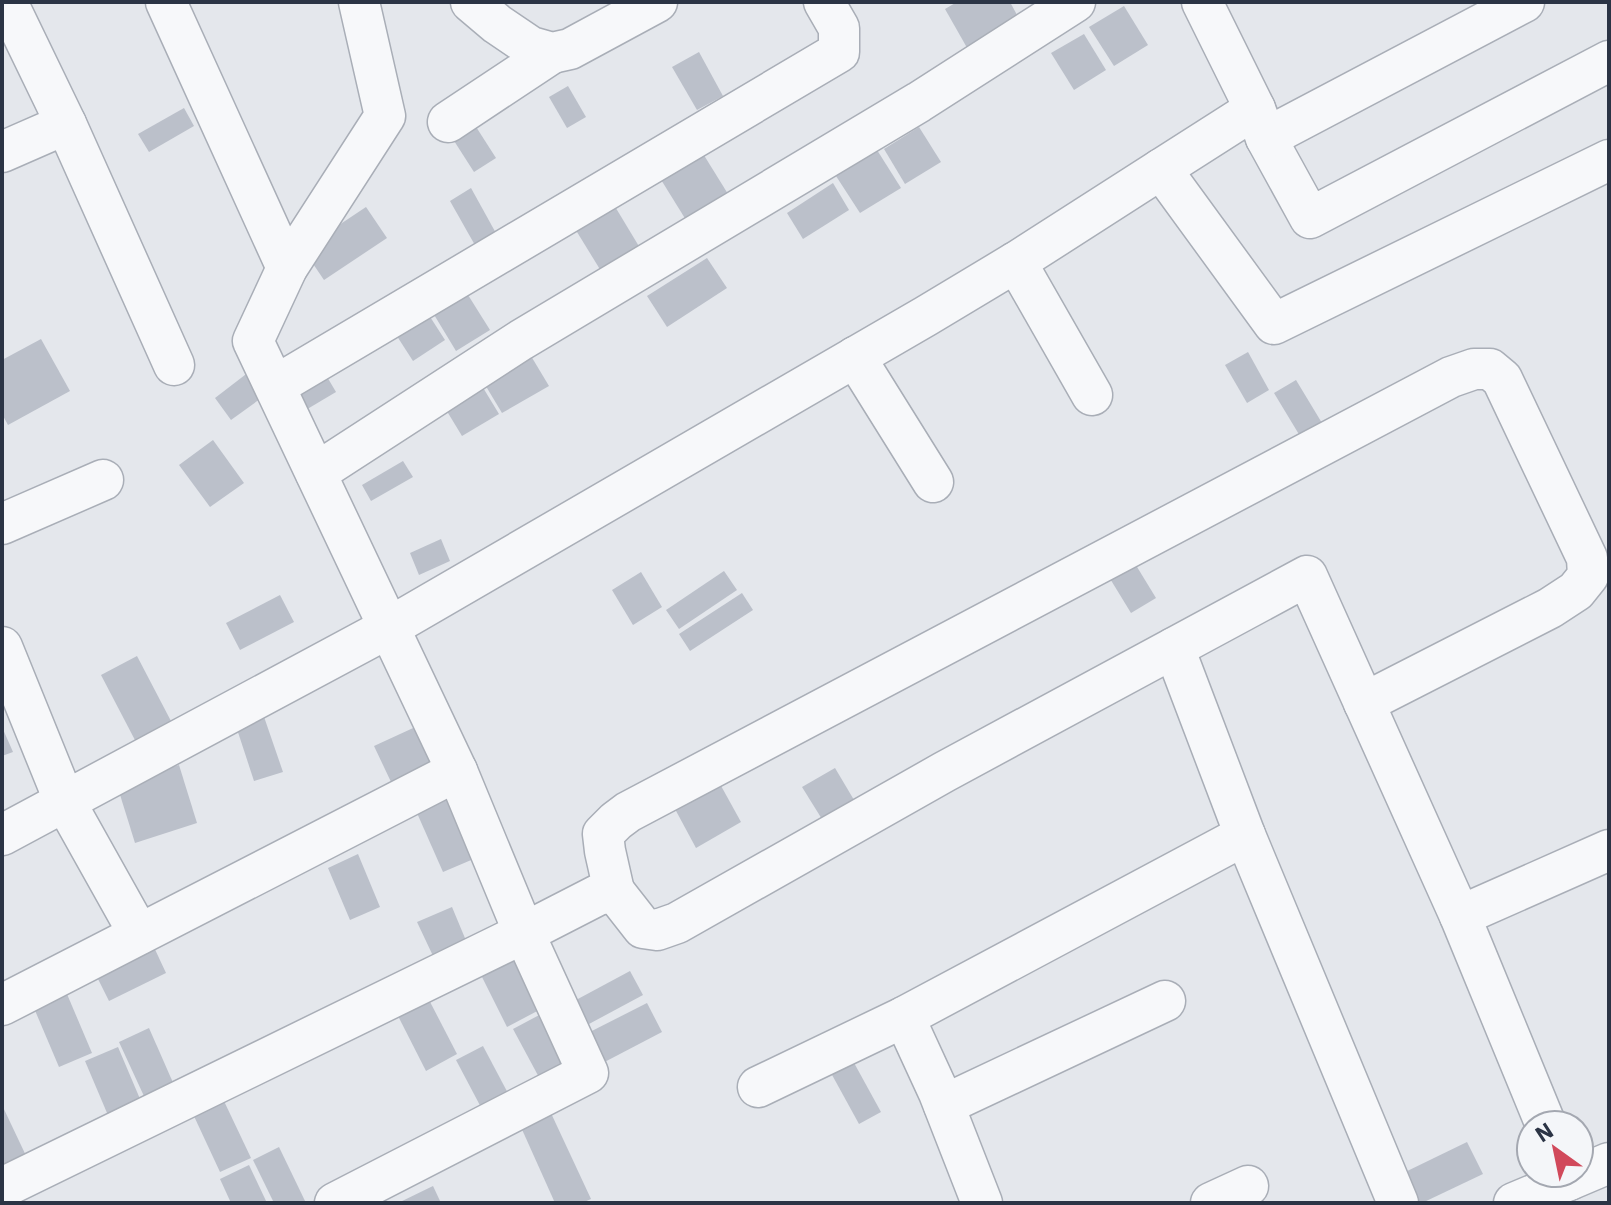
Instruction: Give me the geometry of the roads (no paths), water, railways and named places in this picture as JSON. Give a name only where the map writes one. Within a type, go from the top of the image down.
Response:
[{"type":"street","points":[[7,2],[66,124],[174,365]]},
{"type":"street","points":[[166,2],[287,268]]},
{"type":"street","points":[[335,1203],[588,1073],[524,933],[457,771],[253,341],[287,268],[385,116],[359,2]]},
{"type":"street","points":[[471,2],[531,47],[552,53]]},
{"type":"street","points":[[448,122],[552,53],[570,49],[657,2]]},
{"type":"street","points":[[275,386],[839,52],[839,28],[824,2]]},
{"type":"street","points":[[316,473],[521,340],[919,102],[1075,2]]},
{"type":"street","points":[[1202,2],[1260,124],[1310,218],[1609,61]]},
{"type":"street","points":[[2,835],[388,628],[1016,262],[1161,169],[1524,2]]},
{"type":"street","points":[[2,152],[66,124]]},
{"type":"street","points":[[1161,169],[1274,324],[1609,160]]},
{"type":"street","points":[[1016,262],[1092,395]]},
{"type":"street","points":[[855,357],[933,482]]},
{"type":"street","points":[[1364,703],[1550,608],[1576,591],[1588,576],[1587,558],[1502,379],[1490,369],[1474,369],[1451,377],[628,812],[603,834],[605,851],[614,891],[643,928],[657,930],[677,923],[944,772],[1307,576],[1364,703],[1460,916],[1539,1109]]},
{"type":"street","points":[[2,524],[103,480]]},
{"type":"street","points":[[2,647],[64,800],[139,934]]},
{"type":"street","points":[[1174,648],[1245,835],[1398,1203]]},
{"type":"street","points":[[2,1005],[457,771]]},
{"type":"street","points":[[758,1087],[904,1017],[1245,835]]},
{"type":"street","points":[[1460,916],[1609,850]]},
{"type":"street","points":[[2,1188],[598,895],[614,891]]},
{"type":"street","points":[[944,1105],[1165,1001]]},
{"type":"street","points":[[904,1017],[944,1105],[982,1203]]},
{"type":"street","points":[[1211,1203],[1248,1186]]},
{"type":"street","points":[[1514,1203],[1542,1189]]}]
